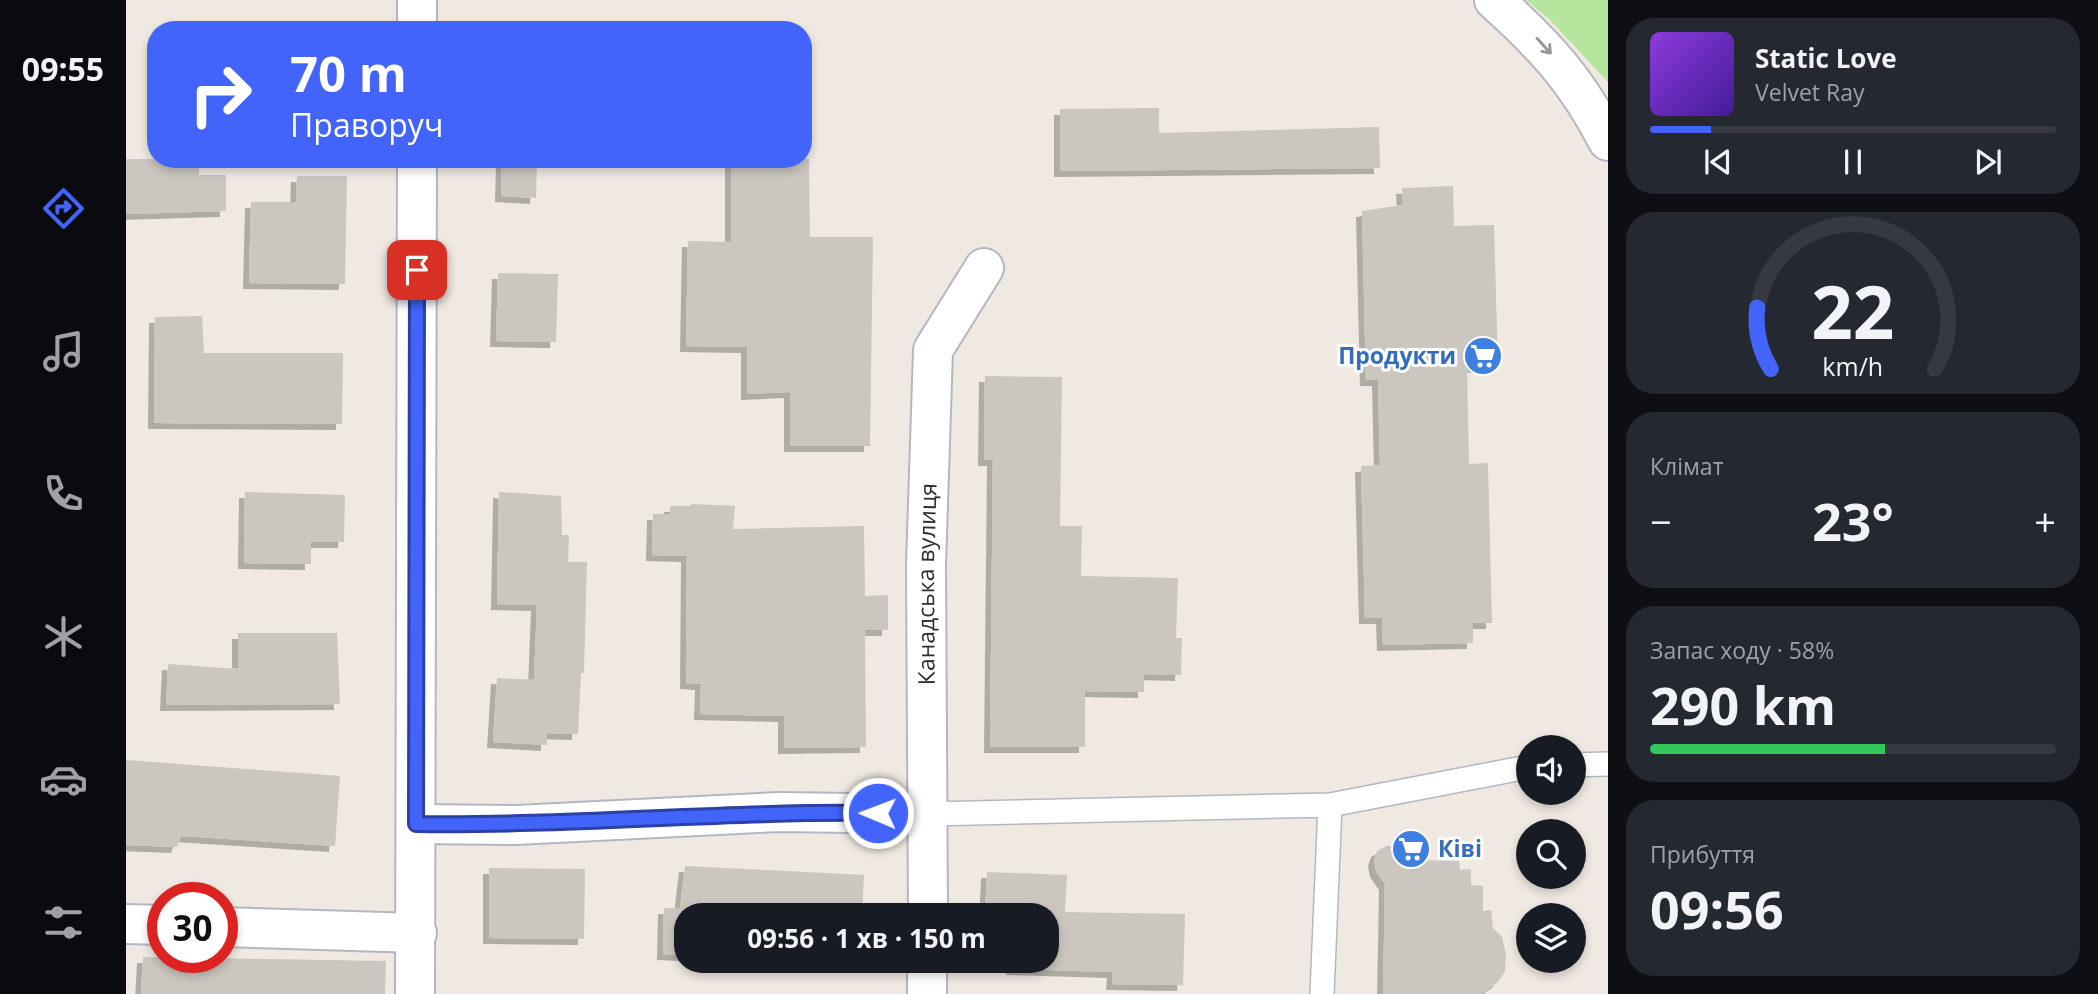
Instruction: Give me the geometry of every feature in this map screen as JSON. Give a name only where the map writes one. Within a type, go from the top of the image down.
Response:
[{"type":"street","points":[[417,0],[417,21]]},
{"type":"street","points":[[1494,0],[1551,53],[1584,96],[1608,141]]},
{"type":"street","points":[[415,994],[417,168]]},
{"type":"street","name":"Канадська вулиця","points":[[928,903],[926,565],[933,350],[984,268]]},
{"type":"street","points":[[416,824],[516,825],[779,812],[928,814]]},
{"type":"street","points":[[126,924],[147,925]]},
{"type":"street","points":[[238,927],[417,933]]},
{"type":"street","points":[[927,973],[927,994]]},
{"type":"lane","points":[[1586,765],[1608,764]]},
{"type":"lane","points":[[928,814],[1330,805],[1516,769]]},
{"type":"lane","points":[[1322,994],[1330,805]]},
{"type":"green space","points":[[1526,0],[1608,0],[1608,82],[1549,19]]},
{"type":"building","points":[[1159,108],[1159,133],[1379,127],[1380,168],[1060,171],[1060,109]]},
{"type":"building","points":[[126,159],[147,159],[147,168],[199,168],[199,175],[226,175],[226,211],[126,214]]},
{"type":"building","points":[[502,168],[537,168],[536,198],[501,196]]},
{"type":"building","points":[[731,168],[809,168],[810,237],[873,237],[870,446],[790,446],[790,392],[747,394],[747,347],[686,346],[688,241],[731,242]]},
{"type":"building","points":[[297,176],[347,176],[345,284],[249,283],[251,202],[296,202]]},
{"type":"building","points":[[1453,186],[1454,226],[1494,225],[1498,366],[1467,367],[1469,464],[1488,463],[1492,623],[1473,623],[1473,643],[1383,645],[1382,618],[1365,618],[1361,466],[1380,465],[1378,380],[1366,380],[1362,211],[1403,205],[1402,188]]},
{"type":"building","points":[[498,273],[558,274],[556,342],[496,341]]},
{"type":"building","points":[[202,316],[204,353],[343,353],[342,424],[154,423],[155,317]]},
{"type":"building","points":[[985,376],[1062,377],[1060,526],[1082,526],[1081,576],[1178,578],[1176,638],[1182,638],[1181,675],[1144,674],[1144,692],[1085,691],[1085,747],[990,747],[993,460],[984,460]]},
{"type":"building","points":[[245,492],[345,495],[344,542],[311,542],[311,564],[244,563]]},
{"type":"building","points":[[499,492],[561,496],[562,535],[569,535],[568,562],[587,562],[584,673],[581,673],[578,734],[547,733],[547,745],[493,742],[497,678],[534,680],[537,605],[497,604]]},
{"type":"building","points":[[670,506],[735,506],[733,529],[864,526],[865,596],[888,595],[888,630],[865,630],[866,747],[784,748],[784,716],[700,714],[701,684],[686,683],[687,556],[652,555],[653,514],[670,514]]},
{"type":"building","points":[[238,633],[337,633],[340,704],[166,705],[168,664],[238,669]]},
{"type":"building","points":[[126,760],[340,776],[335,846],[181,836],[177,847],[126,845]]},
{"type":"building","points":[[1400,845],[1414,860],[1459,861],[1460,870],[1471,869],[1471,885],[1483,886],[1483,911],[1491,910],[1493,928],[1502,937],[1506,954],[1505,971],[1498,982],[1480,994],[1383,994],[1385,884],[1376,871],[1374,860],[1377,851],[1386,846]]},
{"type":"building","points":[[685,866],[864,875],[863,903],[681,903]]},
{"type":"building","points":[[489,868],[585,869],[584,939],[489,938]]},
{"type":"building","points":[[987,872],[1067,875],[1065,912],[1185,914],[1183,985],[1112,984],[1113,972],[1059,970],[1059,903],[986,903]]},
{"type":"building","points":[[664,908],[674,908],[674,954],[663,954]]},
{"type":"building","points":[[143,957],[147,957],[147,973],[238,973],[238,959],[386,961],[385,994],[141,994]]},
{"type":"place","name":"Продукти","points":[[1483,356]]},
{"type":"place","name":"Ківі","points":[[1411,849]]},
{"type":"route","points":[[417,270],[416,824],[516,825],[779,812],[878,813]]}]
